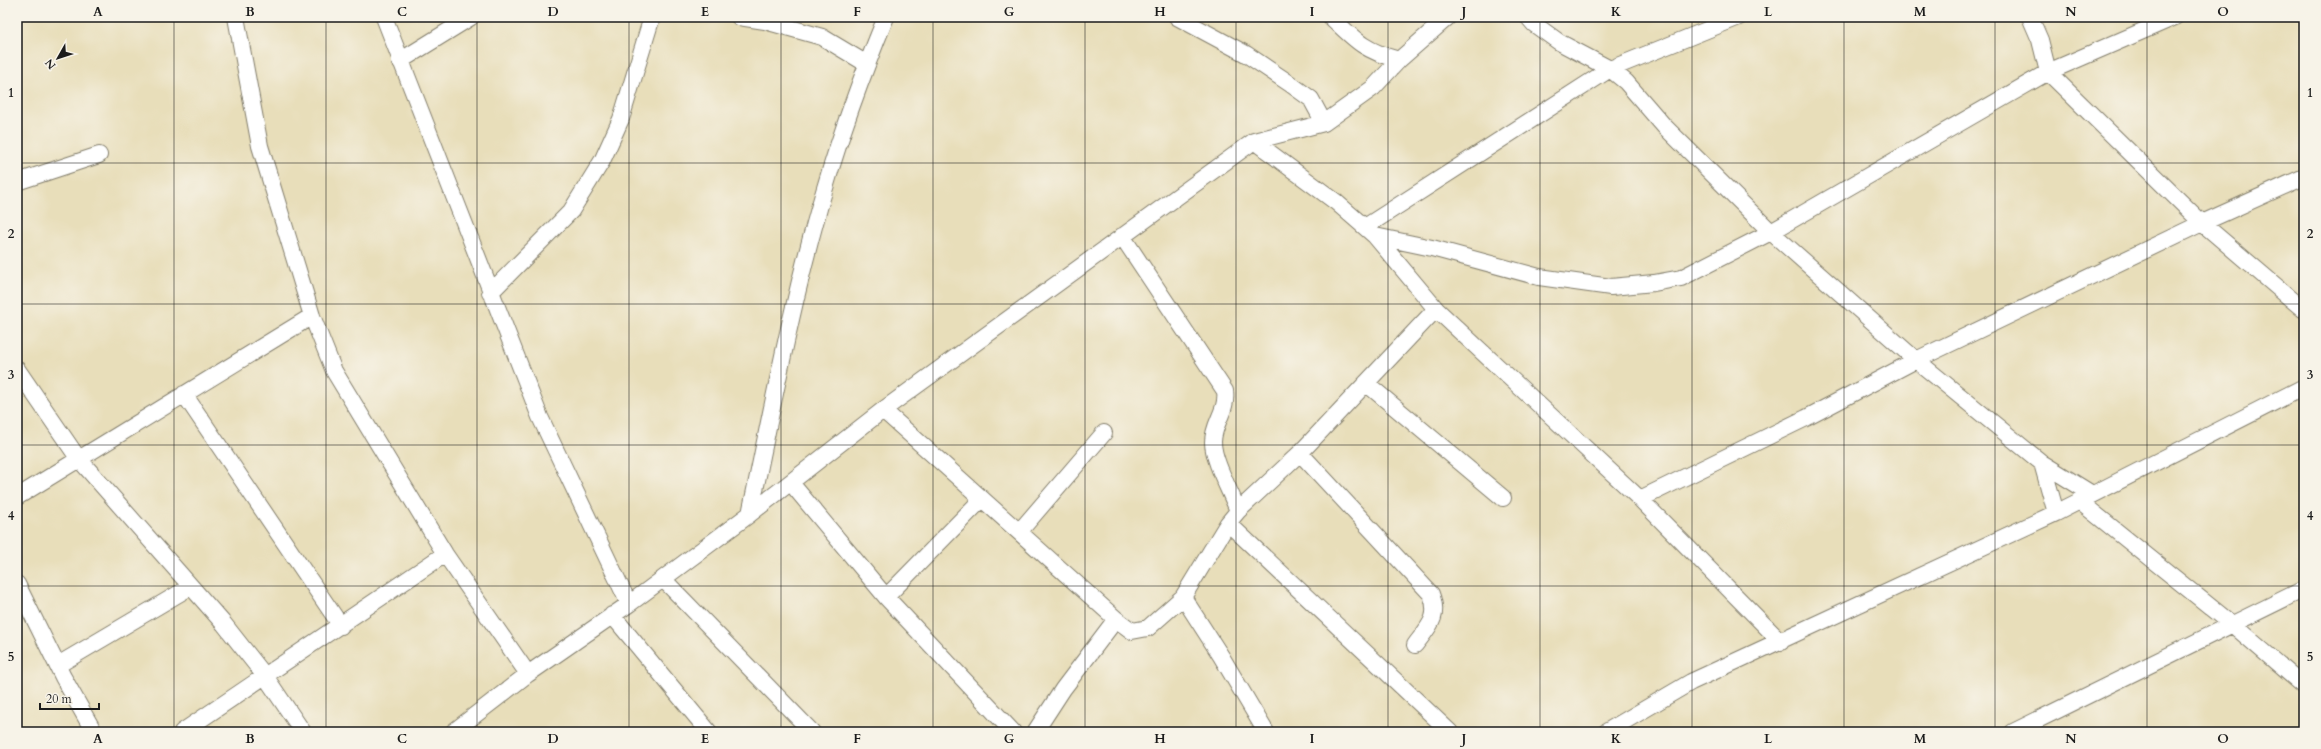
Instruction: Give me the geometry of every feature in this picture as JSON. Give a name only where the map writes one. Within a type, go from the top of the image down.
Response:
[{"type":"street","points":[[236,17],[260,146],[312,316],[334,371],[445,554],[528,674]]},
{"type":"street","points":[[384,17],[490,293],[540,417],[629,604]]},
{"type":"street","points":[[400,61],[471,17]]},
{"type":"street","points":[[490,293],[571,211],[602,161],[621,119],[652,17]]},
{"type":"street","points":[[739,17],[765,22],[822,37],[867,64]]},
{"type":"street","points":[[750,514],[794,308],[825,188],[867,64],[886,17]]},
{"type":"street","points":[[1177,17],[1246,54],[1289,83],[1311,100],[1324,123]]},
{"type":"street","points":[[1331,17],[1359,43],[1376,54],[1399,60]]},
{"type":"street","points":[[459,730],[528,674],[629,604],[792,483],[883,410],[1254,141],[1324,123],[1373,88],[1399,60],[1448,17]]},
{"type":"street","points":[[1528,17],[1534,24],[1559,42],[1610,69],[1626,82],[1664,126],[1771,232],[1916,360],[2085,498],[2304,686]]},
{"type":"street","points":[[1370,231],[1610,69],[1739,17]]},
{"type":"street","points":[[2030,17],[2040,40],[2048,72],[2202,223],[2304,310]]},
{"type":"street","points":[[1370,231],[1539,277],[1611,287],[1681,278],[1771,232],[2048,72],[2175,17]]},
{"type":"street","points":[[1254,141],[1336,202],[1370,231],[1436,309],[1640,499],[1781,642]]},
{"type":"street","points":[[17,182],[99,155]]},
{"type":"street","points":[[1640,499],[1806,418],[1916,360],[2202,223],[2304,177]]},
{"type":"street","points":[[1122,236],[1225,392],[1227,400],[1217,427],[1214,446],[1233,517],[1450,732]]},
{"type":"street","points":[[883,410],[1116,619],[1132,631],[1142,630],[1183,597],[1233,517],[1300,453],[1436,309]]},
{"type":"street","points":[[17,497],[78,458],[312,316]]},
{"type":"street","points":[[17,369],[78,458],[224,624],[265,676],[303,732]]},
{"type":"street","points":[[1366,383],[1503,498]]},
{"type":"street","points":[[1606,732],[1691,682],[1737,660],[1781,642],[2056,513],[2304,387]]},
{"type":"street","points":[[184,394],[340,626]]},
{"type":"street","points":[[1019,532],[1104,434]]},
{"type":"street","points":[[1300,453],[1431,594],[1435,606],[1434,618],[1415,646]]},
{"type":"street","points":[[2042,463],[2056,513]]},
{"type":"street","points":[[792,483],[886,598],[1013,732]]},
{"type":"street","points":[[886,598],[982,499]]},
{"type":"street","points":[[182,732],[445,554]]},
{"type":"street","points":[[663,579],[812,732]]},
{"type":"street","points":[[58,665],[190,587]]},
{"type":"street","points":[[2013,732],[2304,589]]},
{"type":"street","points":[[19,595],[94,732]]},
{"type":"street","points":[[1183,597],[1221,656],[1266,732]]},
{"type":"street","points":[[612,615],[709,732]]},
{"type":"street","points":[[1035,732],[1062,689],[1116,619]]}]
